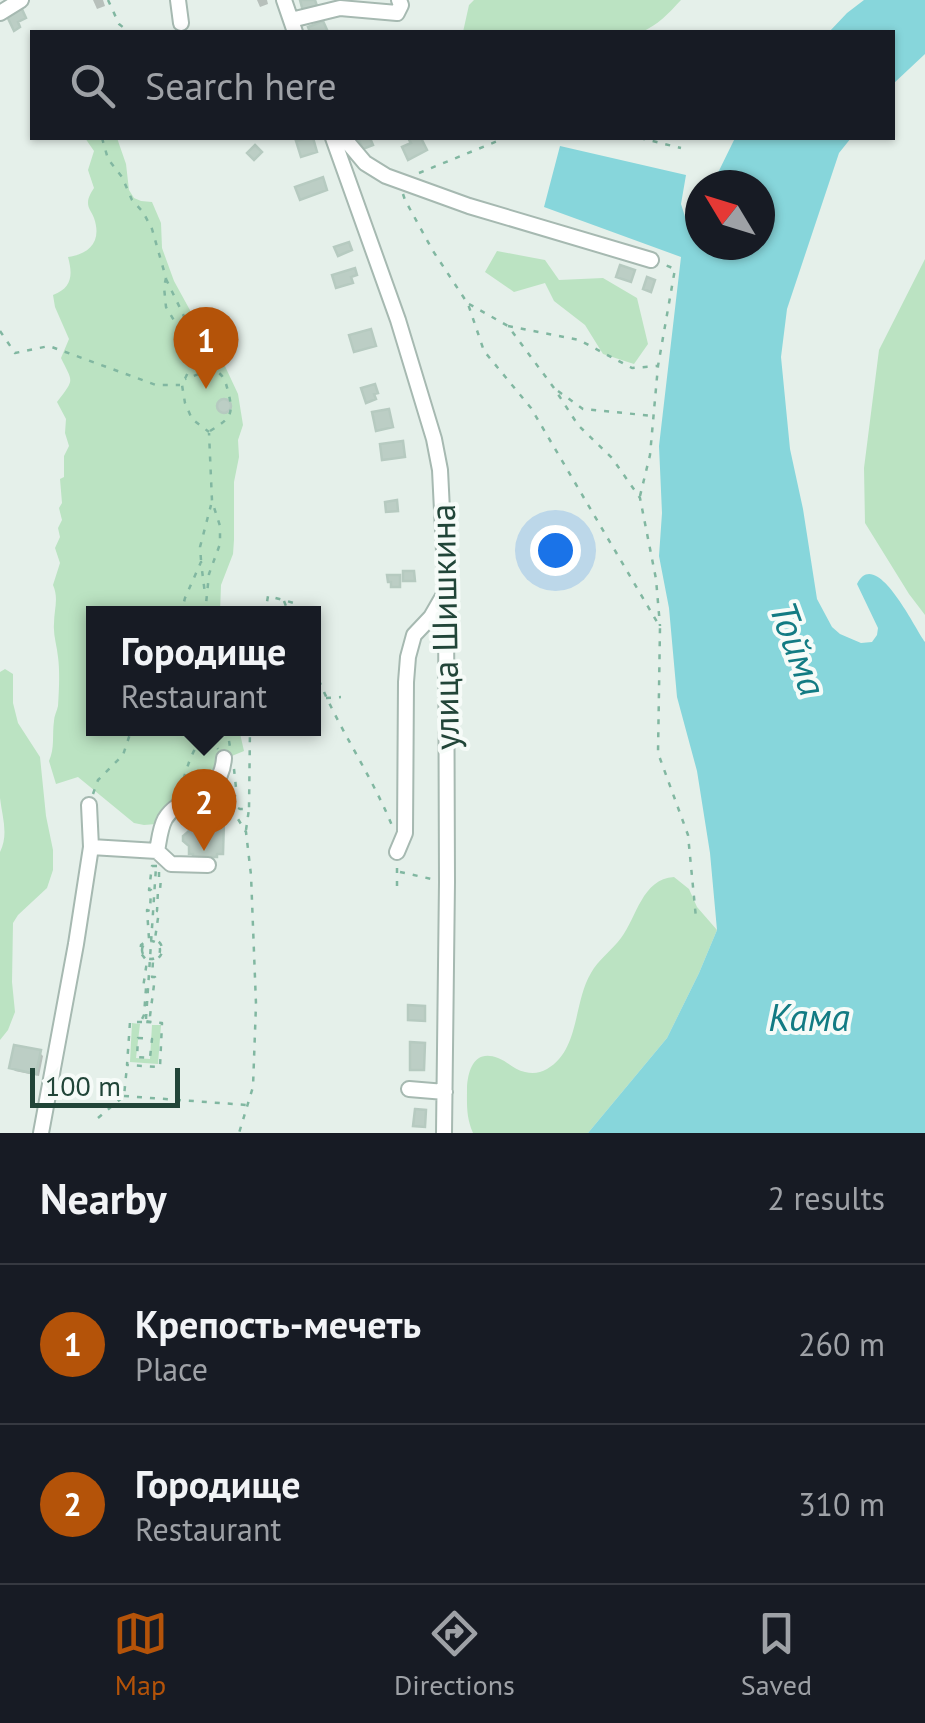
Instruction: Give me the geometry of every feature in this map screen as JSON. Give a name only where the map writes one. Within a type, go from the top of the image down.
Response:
[{"type":"street","points":[[0,13],[21,0]]},
{"type":"street","points":[[178,0],[181,23]]},
{"type":"street","points":[[284,0],[293,26],[340,8],[397,14],[400,5]]},
{"type":"street","name":"улица Шишкина","points":[[333,140],[398,320],[440,470],[446,591],[444,1133]]},
{"type":"street","points":[[346,140],[375,170],[401,181],[458,203],[652,260]]},
{"type":"street","points":[[397,856],[405,834],[408,657],[414,634],[431,617],[446,591]]},
{"type":"street","points":[[156,858],[164,820],[217,783],[229,756]]},
{"type":"street","points":[[41,1133],[91,847],[88,804]]},
{"type":"street","points":[[91,847],[171,864],[208,864]]},
{"type":"street","points":[[410,1089],[445,1092]]},
{"type":"path","points":[[108,0],[127,30]]},
{"type":"path","points":[[103,140],[108,159],[152,230],[166,278],[194,337],[213,369],[224,376],[232,408],[226,421],[209,432]]},
{"type":"path","points":[[500,140],[401,181],[404,200],[468,304],[484,351],[531,408],[660,628]]},
{"type":"path","points":[[648,140],[681,148]]},
{"type":"path","points":[[640,498],[650,455],[658,366],[676,269],[652,260]]},
{"type":"path","points":[[166,278],[166,307],[191,349],[190,368],[182,385],[192,419],[209,432]]},
{"type":"path","points":[[468,304],[508,326],[579,340],[632,368],[658,366]]},
{"type":"path","points":[[508,326],[578,425],[612,458],[640,498],[656,579],[660,628],[658,753],[688,834],[696,918]]},
{"type":"path","points":[[0,331],[15,353],[50,346],[156,385],[182,385]]},
{"type":"path","points":[[184,379],[213,369]]},
{"type":"path","points":[[554,388],[584,409],[655,416]]},
{"type":"path","points":[[205,606],[209,574],[220,544],[220,526],[212,501],[209,432]]},
{"type":"path","points":[[206,599],[200,548],[212,501]]},
{"type":"path","points":[[183,606],[201,562]]},
{"type":"path","points":[[266,606],[268,596],[297,606]]},
{"type":"path","points":[[283,600],[286,606]]},
{"type":"path","points":[[321,687],[395,832]]},
{"type":"path","points":[[325,698],[341,696]]},
{"type":"path","points":[[88,804],[98,780],[123,755],[129,736]]},
{"type":"path","points":[[172,812],[189,755],[201,736]]},
{"type":"path","points":[[208,736],[229,756]]},
{"type":"path","points":[[216,744],[220,736]]},
{"type":"path","points":[[225,736],[236,788],[233,811],[246,832]]},
{"type":"path","points":[[240,1133],[253,1086],[256,1004],[246,832],[250,736]]},
{"type":"path","points":[[204,792],[249,810]]},
{"type":"path","points":[[396,886],[397,856]]},
{"type":"path","points":[[145,1038],[156,858]]},
{"type":"path","points":[[146,1025],[153,1022],[153,961],[162,952],[155,939],[161,878],[156,858]]},
{"type":"path","points":[[146,1025],[141,1021],[147,961],[140,948],[148,939],[150,878],[156,858]]},
{"type":"path","points":[[397,871],[435,880]]},
{"type":"path","points":[[151,941],[159,945],[160,951],[150,959],[142,951],[151,941]]},
{"type":"path","points":[[124,1096],[130,1022],[162,1024],[160,1067],[127,1065]]},
{"type":"path","points":[[138,1038],[145,1038],[152,1039],[150,1058],[137,1058],[138,1038]]},
{"type":"path","points":[[98,1118],[124,1096],[248,1104]]},
{"type":"green space","points":[[474,0],[681,0],[658,23],[645,30],[463,30],[469,5]]},
{"type":"green space","points":[[86,140],[118,140],[129,190],[134,198],[152,202],[161,223],[162,248],[174,281],[214,354],[224,364],[238,394],[243,425],[234,482],[233,554],[221,585],[220,606],[86,606],[86,736],[241,736],[244,751],[227,758],[224,775],[156,824],[144,825],[134,823],[78,777],[56,784],[49,761],[59,687],[53,585],[60,563],[55,548],[62,520],[60,479],[64,477],[64,456],[69,446],[66,419],[57,402],[70,380],[61,358],[69,339],[53,295],[70,280],[68,257],[82,253],[95,240],[96,226],[88,203],[94,188],[88,170],[94,151]]},
{"type":"green space","points":[[497,251],[545,260],[559,280],[603,278],[637,298],[648,344],[634,364],[603,354],[585,325],[554,301],[545,283],[514,292],[485,272]]},
{"type":"green space","points":[[925,259],[925,615],[865,523],[864,468],[879,350]]},
{"type":"green space","points":[[5,669],[13,674],[18,723],[40,757],[53,870],[47,888],[13,923],[15,1012],[0,1040],[0,852],[4,832],[0,798],[0,672]]},
{"type":"green space","points":[[674,877],[689,889],[697,907],[717,930],[667,1038],[588,1133],[473,1133],[467,1088],[474,1062],[490,1056],[534,1073],[558,1061],[571,1038],[585,985],[594,968],[621,938],[654,884]]},
{"type":"green space","points":[[132,1023],[140,1024],[136,1058],[150,1059],[152,1025],[161,1025],[158,1064],[130,1062]]},
{"type":"water","points":[[864,0],[925,0],[925,54],[895,82],[895,30],[831,30]]},
{"type":"water","points":[[734,140],[849,140],[839,153],[787,309],[781,357],[790,449],[817,599],[840,634],[861,643],[872,642],[878,628],[857,584],[865,575],[874,575],[894,594],[925,642],[925,1133],[588,1133],[667,1038],[717,930],[710,853],[697,771],[677,697],[669,608],[659,556],[659,446],[681,257],[544,207],[560,146],[685,175],[681,204],[685,217],[685,260],[775,260],[775,170],[719,170]]},
{"type":"building","points":[[300,0],[315,0],[317,6],[303,11]]},
{"type":"building","points":[[21,7],[26,18],[18,22],[20,27],[14,31],[6,14]]},
{"type":"building","points":[[323,21],[327,30],[309,30],[308,27]]},
{"type":"building","points":[[314,140],[317,152],[301,157],[296,141]]},
{"type":"building","points":[[359,140],[371,140],[373,145],[363,149]]},
{"type":"building","points":[[409,140],[422,140],[427,150],[408,160],[402,147],[411,143]]},
{"type":"building","points":[[255,145],[262,152],[254,160],[247,153]]},
{"type":"building","points":[[323,177],[327,190],[300,200],[295,187]]},
{"type":"building","points":[[349,242],[352,250],[338,256],[334,247]]},
{"type":"building","points":[[620,265],[635,270],[631,282],[616,277]]},
{"type":"building","points":[[355,268],[353,283],[336,288],[332,275]]},
{"type":"building","points":[[647,277],[655,280],[651,292],[643,289]]},
{"type":"building","points":[[371,329],[376,346],[354,352],[349,335]]},
{"type":"building","points":[[375,384],[376,399],[366,403],[361,388]]},
{"type":"building","points":[[224,399],[231,406],[224,413],[217,406]]},
{"type":"building","points":[[389,409],[393,427],[376,431],[372,412]]},
{"type":"building","points":[[403,441],[405,457],[382,460],[380,444]]},
{"type":"building","points":[[397,500],[398,511],[386,512],[385,502]]},
{"type":"building","points":[[403,571],[414,571],[415,581],[403,581]]},
{"type":"building","points":[[387,575],[400,575],[400,587],[391,587]]},
{"type":"building","points":[[189,821],[224,821],[223,854],[189,854],[183,836],[189,831]]},
{"type":"building","points":[[408,1005],[425,1006],[425,1021],[408,1020]]},
{"type":"building","points":[[410,1042],[425,1043],[424,1070],[410,1070]]},
{"type":"building","points":[[14,1045],[41,1050],[36,1074],[9,1068]]},
{"type":"building","points":[[415,1109],[426,1110],[425,1127],[413,1126]]},
{"type":"place","name":"Крепость-мечеть","points":[[206,389]]},
{"type":"place","name":"Городище","points":[[204,851]]},
{"type":"water label","name":"Тойма","points":[[799,648]]},
{"type":"water label","name":"Кама","points":[[809,1016]]}]
